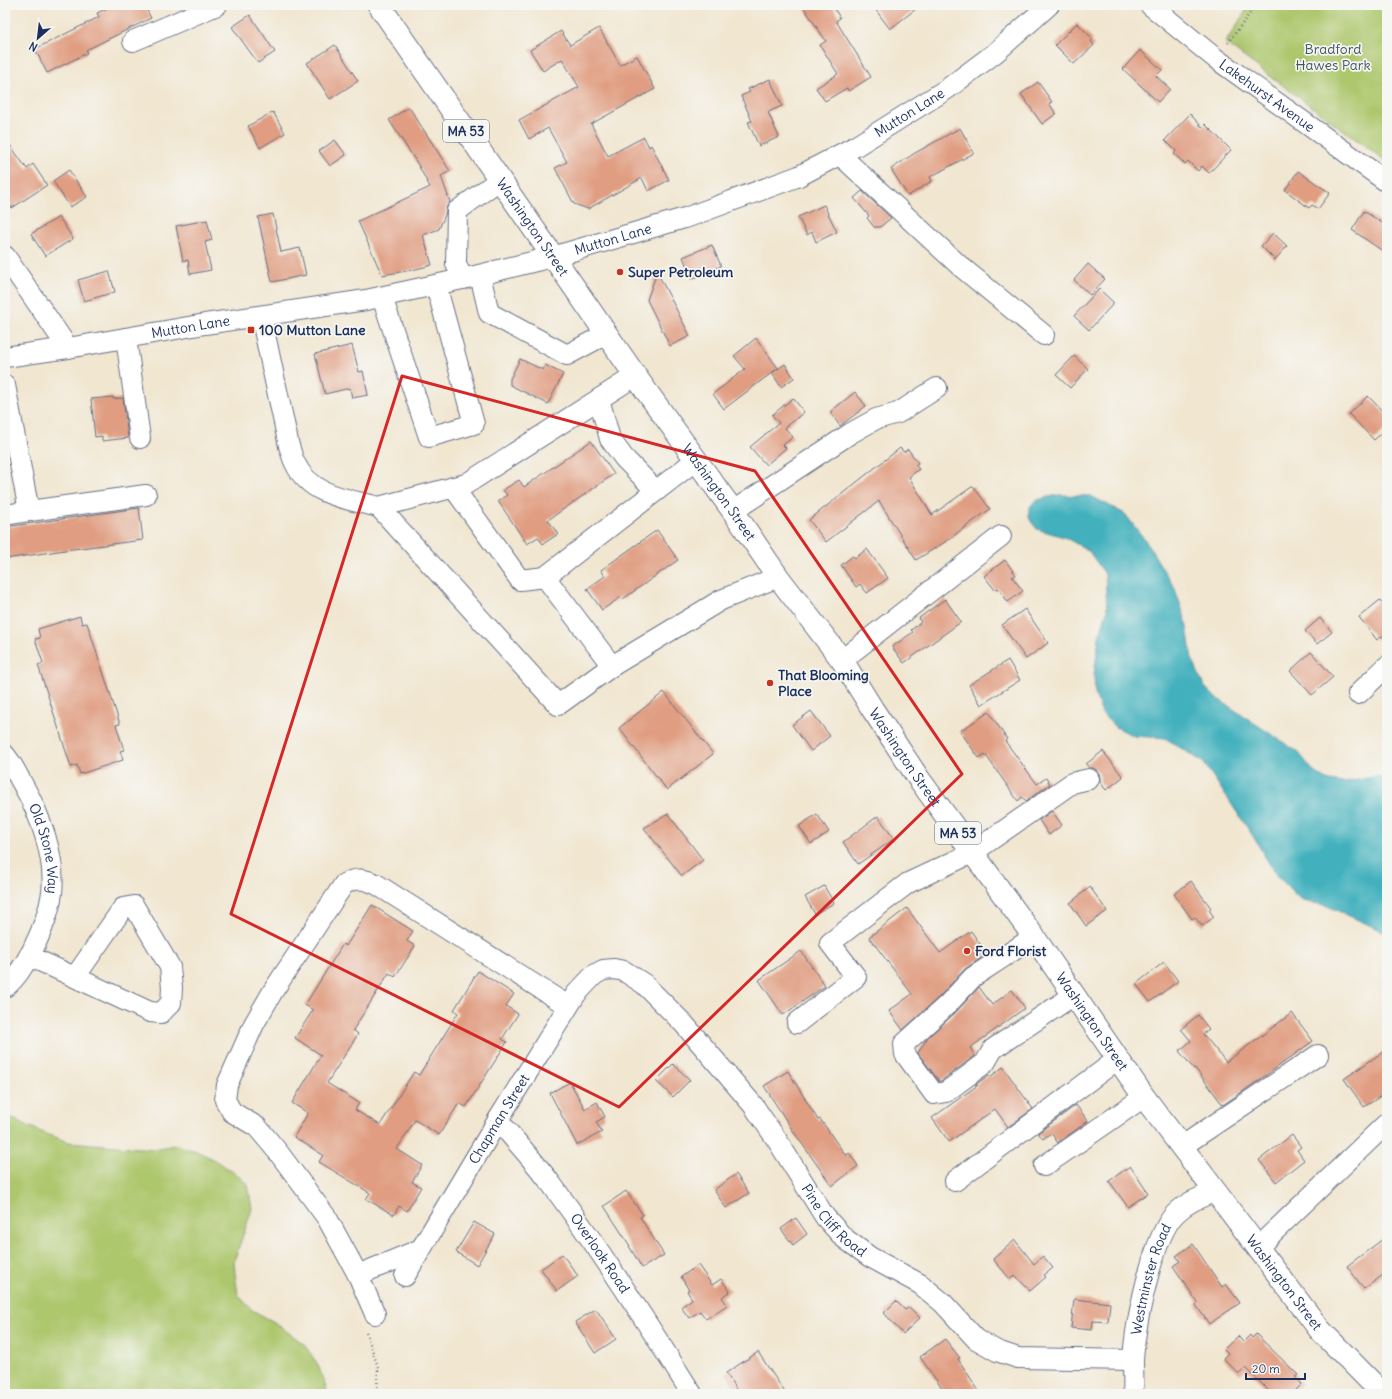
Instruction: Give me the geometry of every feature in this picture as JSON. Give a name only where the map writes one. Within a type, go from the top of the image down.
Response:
[{"type":"main road","name":"Washington Street","points":[[379,5],[635,376],[733,511],[778,577],[842,660],[881,723],[919,779],[1034,937],[1144,1097],[1214,1192],[1320,1330],[1383,1394]]},
{"type":"street","points":[[133,41],[217,5]]},
{"type":"street","name":"Mutton Lane","points":[[5,357],[382,297],[552,257],[688,217],[799,176],[840,155],[902,119],[947,89],[995,53],[1049,5]]},
{"type":"street","name":"Lakehurst Avenue","points":[[1150,5],[1215,58],[1387,182]]},
{"type":"street","points":[[840,155],[960,266],[1044,335]]},
{"type":"street","points":[[499,180],[457,211],[456,264],[471,277],[489,313],[567,355],[606,334]]},
{"type":"street","points":[[5,256],[68,348]]},
{"type":"street","points":[[382,297],[429,437],[474,424],[436,285]]},
{"type":"street","points":[[262,316],[289,446],[295,464],[308,482],[324,492],[379,507],[466,484],[635,376]]},
{"type":"street","points":[[126,338],[140,438]]},
{"type":"street","points":[[5,385],[29,511]]},
{"type":"street","points":[[733,511],[850,433],[876,419],[898,413],[937,388]]},
{"type":"street","points":[[599,400],[610,439],[624,458],[656,491]]},
{"type":"street","points":[[453,487],[520,580],[545,577],[696,460]]},
{"type":"street","points":[[5,516],[29,511],[146,495]]},
{"type":"street","points":[[379,507],[558,705],[612,666],[721,600],[778,577]]},
{"type":"street","points":[[842,660],[1001,536]]},
{"type":"street","points":[[545,577],[612,666]]},
{"type":"street","points":[[1358,694],[1387,666]]},
{"type":"street","name":"Old Stone Way","points":[[5,755],[29,796],[45,833],[51,862],[52,892],[46,919],[37,941],[24,966],[5,987]]},
{"type":"street","points":[[797,1023],[856,977],[830,943],[908,883],[972,853],[1072,783],[1089,779]]},
{"type":"street","points":[[375,1314],[358,1275],[327,1218],[278,1152],[257,1127],[232,1112],[225,1100],[227,1085],[254,1024],[273,991],[344,884],[352,879],[364,879],[376,884],[568,1006]]},
{"type":"street","points":[[29,956],[150,1012],[161,1013],[171,1003],[172,988],[170,967],[134,906],[123,908],[75,977]]},
{"type":"street","points":[[1034,937],[973,977],[947,1005],[904,1044],[905,1054],[934,1094],[946,1092],[985,1063],[993,1049],[1074,995]]},
{"type":"street","name":"Pine Cliff Road","points":[[603,970],[614,969],[633,976],[660,999],[684,1024],[752,1106],[777,1140],[796,1173],[826,1217],[844,1238],[870,1257],[920,1284],[943,1303],[976,1339],[997,1351],[1018,1358],[1133,1360]]},
{"type":"street","name":"Chapman Street","points":[[405,1276],[568,1006],[586,981],[594,974],[603,970]]},
{"type":"street","points":[[1182,1147],[1318,1055]]},
{"type":"street","points":[[955,1181],[1118,1059]]},
{"type":"street","points":[[1044,1166],[1144,1097]]},
{"type":"street","name":"Overlook Road","points":[[498,1120],[536,1164],[582,1226],[692,1394]]},
{"type":"street","points":[[1258,1248],[1387,1123]]},
{"type":"street","name":"Westminster Road","points":[[1133,1394],[1133,1360],[1140,1311],[1163,1231],[1174,1215],[1190,1201],[1214,1192]]},
{"type":"street","points":[[358,1275],[421,1249]]},
{"type":"path","points":[[1215,58],[1231,40],[1256,5]]},
{"type":"path","points":[[375,1314],[366,1331],[378,1367],[376,1394]]},
{"type":"highlighted area","points":[[402,376],[755,471],[962,774],[619,1107],[231,914]]},
{"type":"green space","name":"Bradford Hawes Park","points":[[1250,5],[1387,5],[1387,162],[1225,43]]},
{"type":"green space","points":[[5,1115],[39,1131],[68,1142],[153,1149],[175,1145],[194,1150],[234,1172],[248,1185],[252,1209],[234,1261],[238,1295],[252,1310],[274,1322],[304,1344],[318,1365],[328,1394],[5,1394]]},
{"type":"water","points":[[1059,495],[1091,496],[1125,514],[1145,540],[1175,589],[1186,621],[1192,659],[1204,686],[1215,697],[1298,752],[1315,773],[1329,781],[1344,783],[1376,776],[1387,779],[1387,933],[1325,905],[1302,901],[1276,875],[1253,836],[1203,762],[1165,738],[1134,736],[1114,726],[1102,714],[1095,694],[1094,675],[1099,637],[1107,611],[1105,574],[1088,550],[1064,537],[1037,529],[1029,518],[1029,510],[1034,502]]},
{"type":"building","points":[[114,5],[144,5],[151,18],[86,50],[87,53],[47,73],[35,49],[99,17],[97,13]]},
{"type":"building","points":[[802,5],[832,5],[840,18],[836,21],[871,77],[848,91],[847,88],[825,101],[816,88],[838,74],[820,45],[826,41]]},
{"type":"building","points":[[872,5],[921,5],[890,29]]},
{"type":"building","points":[[250,15],[275,52],[258,63],[232,27]]},
{"type":"building","points":[[1077,23],[1093,39],[1091,41],[1094,45],[1074,64],[1055,45]]},
{"type":"building","points":[[599,28],[620,65],[637,56],[655,89],[591,124],[608,156],[644,137],[649,147],[651,145],[669,180],[648,191],[642,178],[588,209],[574,204],[555,168],[567,162],[548,128],[529,139],[519,120],[579,87],[562,59],[543,71],[530,50],[561,31],[570,45]]},
{"type":"building","points":[[335,45],[358,81],[330,99],[307,63]]},
{"type":"building","points":[[1140,50],[1162,70],[1156,76],[1170,89],[1158,102],[1123,69]]},
{"type":"building","points":[[770,79],[782,106],[768,112],[779,137],[759,146],[748,122],[752,121],[741,96],[750,92],[748,89]]},
{"type":"building","points":[[1038,82],[1052,102],[1049,103],[1056,114],[1042,124],[1021,94]]},
{"type":"building","points":[[409,107],[450,171],[441,176],[450,202],[447,206],[439,229],[423,235],[432,265],[382,275],[358,221],[430,187],[417,163],[389,120]]},
{"type":"building","points":[[273,112],[285,133],[260,148],[248,126]]},
{"type":"building","points":[[1190,114],[1202,127],[1205,124],[1231,150],[1209,173],[1202,166],[1198,171],[1188,161],[1185,164],[1174,154],[1176,151],[1165,140]]},
{"type":"building","points":[[960,128],[974,153],[930,177],[932,181],[908,196],[891,169],[915,153]]},
{"type":"building","points":[[5,138],[27,169],[33,164],[47,185],[12,208],[5,198]]},
{"type":"building","points":[[335,140],[346,155],[330,166],[319,151]]},
{"type":"building","points":[[69,170],[87,197],[70,207],[53,181]]},
{"type":"building","points":[[1298,171],[1330,193],[1318,209],[1312,205],[1309,208],[1285,190]]},
{"type":"building","points":[[862,191],[891,218],[880,227],[874,227],[867,218],[869,216],[854,198]]},
{"type":"building","points":[[824,205],[837,232],[816,242],[812,232],[807,235],[798,217]]},
{"type":"building","points":[[1364,211],[1387,226],[1387,254],[1352,230]]},
{"type":"building","points":[[273,214],[281,252],[300,248],[306,275],[272,282],[258,217]]},
{"type":"building","points":[[59,217],[73,239],[45,256],[31,234]]},
{"type":"building","points":[[207,220],[212,240],[205,242],[211,270],[190,274],[188,260],[183,261],[176,226]]},
{"type":"building","points":[[1273,233],[1287,246],[1275,260],[1261,246]]},
{"type":"building","points":[[712,245],[721,266],[692,279],[683,257]]},
{"type":"building","points":[[1088,264],[1105,279],[1090,295],[1074,280]]},
{"type":"building","points":[[109,271],[115,292],[84,301],[78,280]]},
{"type":"building","points":[[657,272],[690,336],[670,346],[647,300]]},
{"type":"building","points":[[1099,289],[1114,303],[1089,330],[1074,316]]},
{"type":"building","points":[[756,338],[778,368],[724,409],[713,394],[745,369],[734,356]]},
{"type":"building","points":[[352,345],[359,372],[363,371],[368,395],[352,398],[350,388],[325,394],[315,354]]},
{"type":"building","points":[[1074,356],[1088,369],[1070,388],[1056,375]]},
{"type":"building","points":[[520,359],[543,370],[545,365],[563,374],[548,404],[510,385],[510,379]]},
{"type":"building","points":[[785,364],[794,378],[781,387],[772,373]]},
{"type":"building","points":[[855,392],[866,406],[840,426],[830,412]]},
{"type":"building","points":[[1368,396],[1387,416],[1387,428],[1374,440],[1349,414]]},
{"type":"building","points":[[113,397],[113,399],[123,398],[128,438],[102,441],[102,436],[95,437],[91,399]]},
{"type":"building","points":[[793,398],[804,412],[785,428],[793,437],[783,445],[786,448],[766,465],[750,447],[779,423],[772,415]]},
{"type":"building","points":[[591,441],[614,474],[548,520],[558,534],[543,544],[538,537],[527,544],[498,501],[507,495],[503,490],[519,480],[524,487]]},
{"type":"building","points":[[900,448],[904,452],[908,449],[918,463],[915,465],[919,469],[909,477],[932,515],[973,486],[990,509],[945,542],[916,560],[879,501],[826,542],[809,520]]},
{"type":"building","points":[[139,508],[143,540],[5,559],[5,527]]},
{"type":"building","points":[[657,530],[678,560],[623,599],[621,597],[602,610],[587,589],[605,576],[601,570]]},
{"type":"building","points":[[867,549],[888,578],[867,593],[860,584],[856,587],[841,565],[853,556],[855,558]]},
{"type":"building","points":[[1005,560],[1016,575],[1012,577],[1023,591],[1008,602],[998,588],[995,590],[984,576]]},
{"type":"building","points":[[945,599],[961,622],[904,663],[892,647],[913,632],[911,630],[921,622],[919,618]]},
{"type":"building","points":[[1380,600],[1387,610],[1387,633],[1377,640],[1359,617]]},
{"type":"building","points":[[1025,609],[1048,643],[1026,659],[1002,625]]},
{"type":"building","points":[[80,616],[82,624],[87,623],[120,724],[116,725],[124,750],[120,751],[123,760],[80,774],[77,765],[71,767],[38,665],[43,663],[35,639],[40,638],[38,629]]},
{"type":"building","points":[[1320,618],[1332,632],[1317,644],[1305,631]]},
{"type":"building","points":[[1311,652],[1333,677],[1312,695],[1290,671]]},
{"type":"building","points":[[1008,660],[1020,680],[981,705],[969,685]]},
{"type":"building","points":[[664,692],[713,754],[667,790],[619,728]]},
{"type":"building","points":[[811,711],[830,736],[811,751],[792,725]]},
{"type":"building","points":[[989,712],[1007,739],[1005,741],[1037,784],[1046,778],[1050,784],[1026,801],[1022,797],[1018,801],[985,754],[979,758],[960,731]]},
{"type":"building","points":[[1103,751],[1123,777],[1106,790],[1100,782],[1098,771],[1093,768],[1089,768],[1086,764]]},
{"type":"building","points":[[1052,811],[1062,825],[1049,835],[1039,820]]},
{"type":"building","points":[[668,814],[703,860],[682,876],[644,828]]},
{"type":"building","points":[[817,814],[829,832],[811,844],[799,826]]},
{"type":"building","points":[[878,816],[894,839],[858,864],[843,842]]},
{"type":"building","points":[[1191,881],[1211,908],[1209,910],[1214,917],[1202,926],[1195,917],[1192,919],[1174,894]]},
{"type":"building","points":[[824,886],[834,903],[815,914],[805,897]]},
{"type":"building","points":[[1090,887],[1107,911],[1086,926],[1070,903]]},
{"type":"building","points":[[372,905],[413,931],[407,941],[415,946],[395,977],[389,973],[353,1030],[358,1034],[327,1083],[359,1103],[355,1110],[380,1125],[414,1072],[419,1075],[458,1013],[454,1010],[478,971],[514,994],[506,1006],[518,1014],[502,1039],[507,1042],[466,1107],[459,1103],[439,1135],[415,1120],[397,1149],[422,1165],[412,1182],[421,1187],[407,1211],[399,1206],[394,1215],[366,1199],[370,1193],[319,1162],[323,1155],[294,1137],[308,1113],[292,1103],[321,1055],[295,1038],[313,1010],[305,1005],[343,944],[346,946]]},
{"type":"building","points":[[907,908],[940,953],[971,931],[987,954],[965,969],[939,997],[903,1030],[889,1011],[912,994],[869,937]]},
{"type":"building","points":[[801,951],[825,986],[783,1015],[759,980]]},
{"type":"building","points":[[1164,962],[1178,981],[1150,1002],[1136,984]]},
{"type":"building","points":[[979,987],[992,1005],[1012,990],[1025,1008],[970,1048],[975,1056],[939,1081],[918,1053],[928,1037],[955,1013]]},
{"type":"building","points":[[1292,1013],[1313,1041],[1223,1105],[1195,1068],[1194,1069],[1179,1051],[1191,1041],[1181,1029],[1198,1015],[1209,1029],[1203,1034],[1226,1062]]},
{"type":"building","points":[[1387,1049],[1387,1092],[1364,1107],[1344,1079]]},
{"type":"building","points":[[673,1064],[690,1080],[673,1097],[656,1081]]},
{"type":"building","points":[[1003,1067],[1033,1109],[1008,1127],[995,1109],[949,1142],[932,1118],[978,1085],[975,1085],[989,1075],[990,1077]]},
{"type":"building","points":[[788,1071],[818,1120],[820,1119],[846,1156],[849,1153],[858,1166],[832,1186],[795,1134],[764,1086]]},
{"type":"building","points":[[570,1082],[585,1109],[597,1102],[605,1117],[596,1122],[602,1132],[577,1145],[550,1093]]},
{"type":"building","points":[[1076,1105],[1088,1121],[1058,1143],[1051,1133],[1043,1139],[1038,1133]]},
{"type":"building","points":[[1292,1135],[1301,1147],[1297,1150],[1304,1160],[1276,1182],[1259,1160]]},
{"type":"building","points":[[1130,1166],[1148,1193],[1128,1207],[1109,1181]]},
{"type":"building","points":[[736,1174],[749,1193],[726,1208],[714,1190]]},
{"type":"building","points":[[626,1191],[643,1215],[640,1217],[664,1255],[642,1268],[630,1246],[604,1206]]},
{"type":"building","points":[[796,1218],[807,1234],[793,1245],[781,1229]]},
{"type":"building","points":[[474,1222],[495,1234],[477,1265],[456,1252]]},
{"type":"building","points":[[1387,1236],[1387,1272],[1364,1289],[1347,1266]]},
{"type":"building","points":[[1015,1240],[1034,1264],[1043,1256],[1053,1268],[1044,1275],[1046,1277],[1030,1291],[1015,1275],[1010,1279],[993,1259]]},
{"type":"building","points":[[1193,1244],[1222,1287],[1226,1284],[1240,1303],[1209,1324],[1196,1305],[1198,1303],[1173,1266],[1180,1261],[1176,1256]]},
{"type":"building","points":[[562,1254],[578,1276],[557,1291],[541,1269]]},
{"type":"building","points":[[698,1265],[712,1285],[721,1279],[730,1291],[722,1297],[727,1305],[706,1319],[700,1311],[689,1318],[681,1307],[692,1299],[687,1291],[689,1290],[681,1277]]},
{"type":"building","points":[[1074,1299],[1110,1303],[1108,1322],[1093,1321],[1092,1330],[1071,1328]]},
{"type":"building","points":[[896,1301],[905,1310],[909,1307],[920,1318],[903,1334],[884,1313]]},
{"type":"building","points":[[596,1309],[616,1339],[595,1353],[575,1322]]},
{"type":"building","points":[[1256,1334],[1298,1375],[1295,1377],[1302,1384],[1292,1394],[1272,1394],[1246,1368],[1239,1374],[1223,1358],[1228,1353],[1224,1349],[1238,1336],[1243,1342],[1250,1335],[1252,1338]]},
{"type":"building","points":[[945,1339],[960,1358],[958,1359],[981,1394],[946,1394],[920,1357]]},
{"type":"building","points":[[758,1352],[786,1394],[739,1394],[726,1373]]},
{"type":"place","name":"Super Petroleum","points":[[620,272]]},
{"type":"place","name":"100 Mutton Lane","points":[[251,330]]},
{"type":"place","name":"That Blooming Place","points":[[770,683]]},
{"type":"place","name":"Ford Florist","points":[[967,951]]}]
